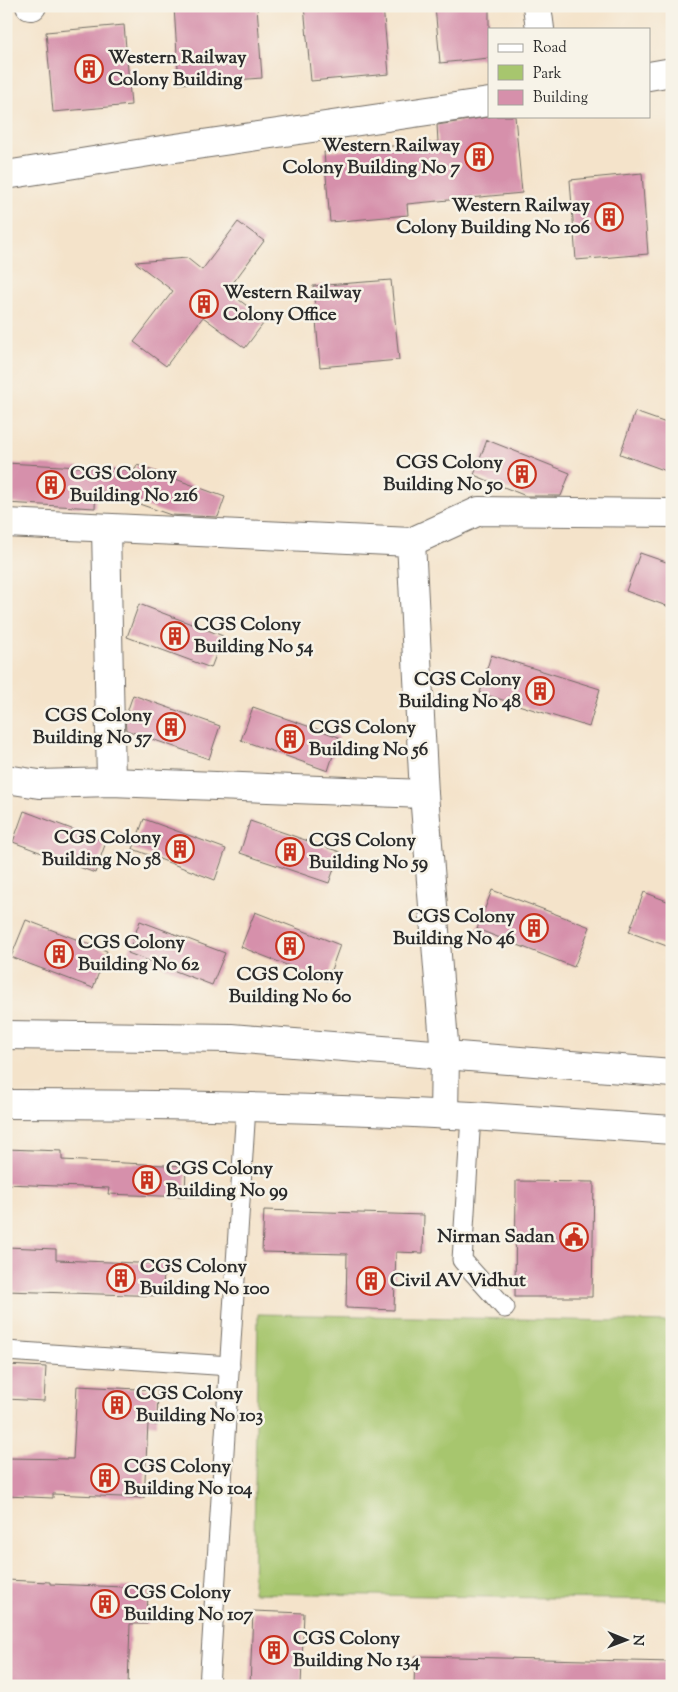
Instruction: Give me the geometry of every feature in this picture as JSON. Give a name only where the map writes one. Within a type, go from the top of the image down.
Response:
[{"type":"street","points":[[537,6],[540,28]]},
{"type":"street","points":[[650,76],[672,72]]},
{"type":"street","points":[[6,175],[172,148],[488,102]]},
{"type":"street","points":[[6,523],[411,542],[478,511],[672,513]]},
{"type":"street","points":[[106,528],[111,782]]},
{"type":"street","points":[[411,542],[424,794],[445,1055],[444,1115]]},
{"type":"street","points":[[6,779],[40,784],[111,782],[424,794]]},
{"type":"street","points":[[6,1035],[231,1038],[672,1073]]},
{"type":"street","points":[[6,1104],[173,1104],[471,1116],[672,1130]]},
{"type":"lane","points":[[209,1686],[246,1107]]},
{"type":"lane","points":[[471,1116],[462,1260],[505,1308]]},
{"type":"lane","points":[[6,1351],[230,1366]]},
{"type":"green space","points":[[258,1314],[672,1322],[672,1600],[253,1593]]},
{"type":"building","points":[[257,6],[262,78],[179,84],[174,7]]},
{"type":"building","points":[[304,6],[383,6],[389,74],[311,81]]},
{"type":"building","points":[[435,6],[489,6],[488,58],[440,63]]},
{"type":"building","name":"Western Railway Colony Building","points":[[124,25],[131,105],[53,112],[46,32]]},
{"type":"building","points":[[488,117],[515,118],[522,193],[407,204],[408,215],[330,222],[324,152],[438,142],[437,125]]},
{"type":"building","name":"Western Railway Colony Building No 106","points":[[642,173],[648,254],[576,260],[570,180]]},
{"type":"building","name":"Western Railway Colony Office","points":[[238,222],[264,241],[227,291],[266,320],[245,348],[203,317],[166,366],[134,342],[173,291],[135,262],[187,258],[202,270]]},
{"type":"building","points":[[391,280],[399,360],[320,367],[313,286]]},
{"type":"building","points":[[635,412],[672,425],[672,473],[620,454]]},
{"type":"building","name":"CGS Colony Building No 50","points":[[487,440],[570,473],[561,496],[526,496],[474,475]]},
{"type":"building","points":[[6,463],[135,470],[137,465],[225,497],[218,517],[171,515],[96,489],[95,508],[6,503]]},
{"type":"building","points":[[640,553],[672,564],[672,608],[626,591]]},
{"type":"building","name":"CGS Colony Building No 54","points":[[139,604],[223,636],[211,668],[127,637]]},
{"type":"building","name":"CGS Colony Building No 48","points":[[491,655],[600,689],[589,727],[480,693]]},
{"type":"building","name":"CGS Colony Building No 57","points":[[133,695],[220,726],[209,759],[126,730],[125,718]]},
{"type":"building","name":"CGS Colony Building No 56","points":[[253,707],[339,737],[328,771],[241,740]]},
{"type":"building","points":[[24,811],[106,842],[95,873],[13,842]]},
{"type":"building","name":"CGS Colony Building No 58","points":[[144,819],[226,849],[215,880],[133,849]]},
{"type":"building","name":"CGS Colony Building No 59","points":[[250,821],[340,852],[329,883],[240,853]]},
{"type":"building","name":"CGS Colony Building No 46","points":[[492,890],[590,927],[574,967],[477,929]]},
{"type":"building","points":[[644,892],[672,903],[672,948],[629,932]]},
{"type":"building","name":"CGS Colony Building No 60","points":[[255,912],[340,945],[327,981],[241,947]]},
{"type":"building","name":"CGS Colony Building No 62","points":[[26,920],[107,951],[93,988],[11,957]]},
{"type":"building","points":[[140,921],[225,953],[212,985],[128,953]]},
{"type":"building","points":[[6,1149],[62,1151],[62,1160],[186,1166],[185,1197],[108,1194],[109,1188],[6,1184]]},
{"type":"building","name":"Nirman Sadan","points":[[516,1181],[594,1182],[592,1297],[515,1297]]},
{"type":"building","name":"Civil AV Vidhut","points":[[264,1210],[424,1215],[423,1253],[396,1252],[394,1310],[346,1308],[347,1254],[262,1252]]},
{"type":"building","points":[[6,1247],[56,1249],[56,1260],[164,1264],[163,1296],[6,1291]]},
{"type":"building","points":[[6,1365],[46,1367],[44,1401],[6,1399]]},
{"type":"building","points":[[77,1386],[158,1390],[157,1425],[148,1424],[144,1498],[53,1494],[53,1498],[6,1496],[6,1458],[73,1459]]},
{"type":"building","points":[[6,1580],[50,1582],[50,1584],[148,1588],[147,1624],[130,1624],[128,1686],[6,1686]]},
{"type":"building","name":"CGS Colony Building No 134","points":[[253,1611],[304,1613],[301,1686],[250,1686]]},
{"type":"building","points":[[415,1656],[672,1662],[672,1686],[414,1686]]},
{"type":"place","name":"Western Railway Colony Building","points":[[89,69]]},
{"type":"place","name":"Western Railway Colony Building No 7","points":[[479,157]]},
{"type":"place","name":"Western Railway Colony Building No 106","points":[[609,217]]},
{"type":"place","name":"Western Railway Colony Office","points":[[204,304]]},
{"type":"place","name":"CGS Colony Building No 50","points":[[522,474]]},
{"type":"place","name":"CGS Colony Building No 216","points":[[51,485]]},
{"type":"place","name":"CGS Colony Building No 54","points":[[175,636]]},
{"type":"place","name":"CGS Colony Building No 48","points":[[540,691]]},
{"type":"place","name":"CGS Colony Building No 57","points":[[171,727]]},
{"type":"place","name":"CGS Colony Building No 56","points":[[290,739]]},
{"type":"place","name":"CGS Colony Building No 58","points":[[180,849]]},
{"type":"place","name":"CGS Colony Building No 59","points":[[290,852]]},
{"type":"place","name":"CGS Colony Building No 46","points":[[534,928]]},
{"type":"place","name":"CGS Colony Building No 60","points":[[290,946]]},
{"type":"place","name":"CGS Colony Building No 62","points":[[59,954]]},
{"type":"place","name":"CGS Colony Building No 99","points":[[147,1180]]},
{"type":"place","name":"Nirman Sadan","points":[[574,1237]]},
{"type":"place","name":"CGS Colony Building No 100","points":[[121,1278]]},
{"type":"place","name":"Civil AV Vidhut","points":[[371,1281]]},
{"type":"place","name":"CGS Colony Building No 103","points":[[117,1405]]},
{"type":"place","name":"CGS Colony Building No 104","points":[[105,1478]]},
{"type":"place","name":"CGS Colony Building No 107","points":[[105,1604]]},
{"type":"place","name":"CGS Colony Building No 134","points":[[274,1650]]}]
